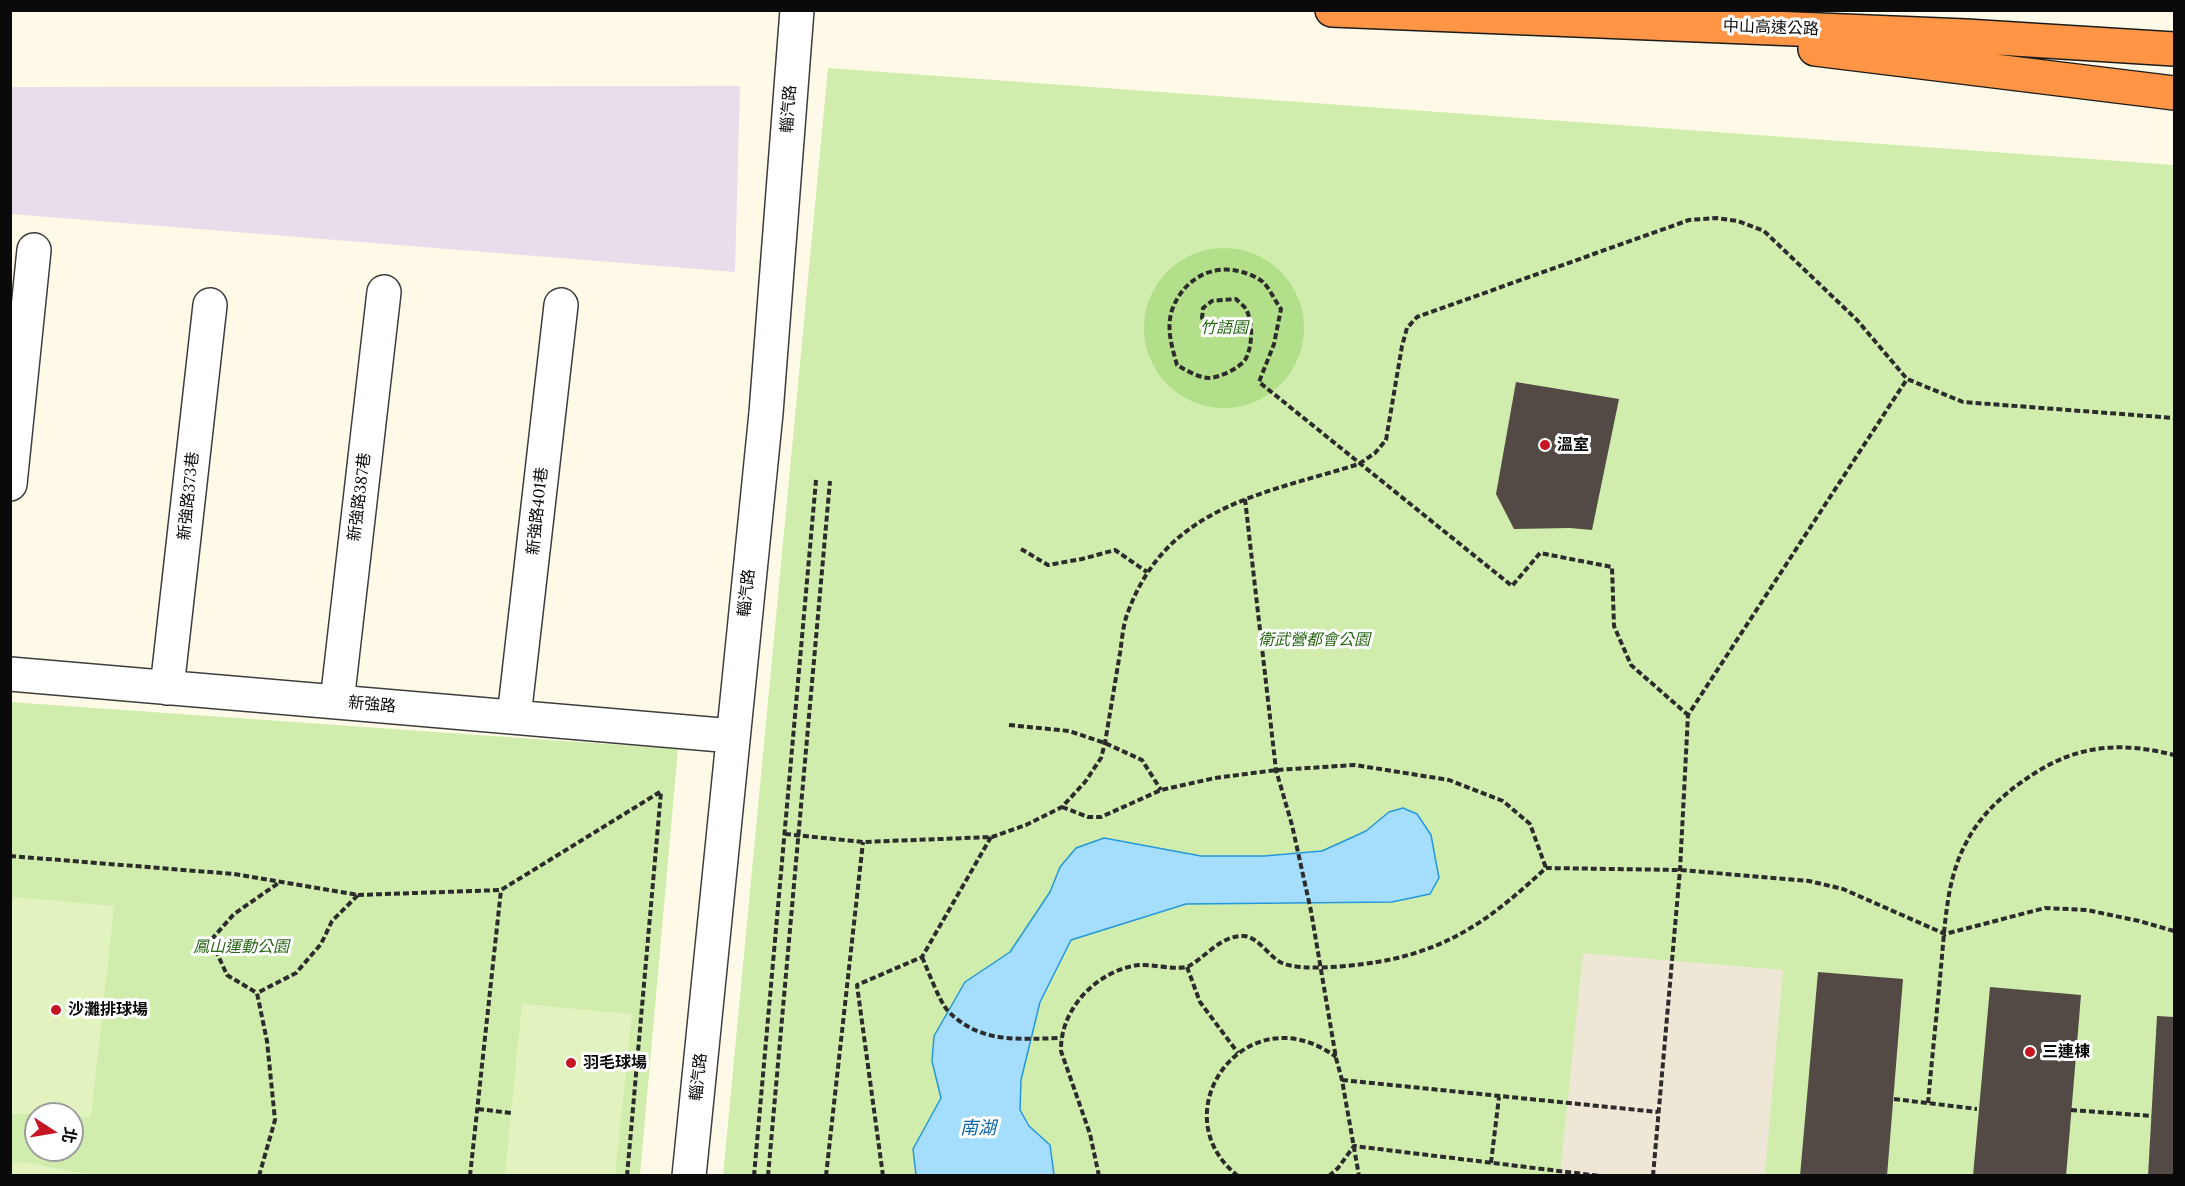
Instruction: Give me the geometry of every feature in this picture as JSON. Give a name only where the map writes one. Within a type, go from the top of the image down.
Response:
[{"type":"highway","name":"中山高速公路","points":[[1332,10],[1966,36],[2175,49]]},
{"type":"highway","points":[[1560,18],[2175,93]]},
{"type":"street","name":"輜汽路","points":[[689,1176],[766,413],[797,10]]},
{"type":"street","points":[[10,484],[34,250]]},
{"type":"street","name":"新強路387巷","points":[[337,702],[384,292]]},
{"type":"street","name":"新強路373巷","points":[[167,688],[210,305]]},
{"type":"street","name":"新強路401巷","points":[[514,717],[561,305]]},
{"type":"street","name":"新強路","points":[[10,674],[733,736]]},
{"type":"path","points":[[785,834],[863,842],[992,837],[1026,825],[1062,807],[1085,783],[1101,758],[1127,614],[1147,572],[1166,547],[1190,526],[1217,510],[1245,499],[1359,464],[1375,453],[1386,440],[1402,346],[1407,328],[1417,317],[1689,220],[1716,218],[1738,221],[1764,231],[1857,320],[1907,379],[1963,402],[2175,418]]},
{"type":"path","points":[[1209,325],[1202,318],[1203,308],[1212,301],[1236,299],[1246,309],[1251,342],[1244,360],[1229,372],[1209,378],[1177,365],[1169,340],[1172,311],[1182,291],[1197,278],[1216,269],[1251,274],[1263,282],[1281,309],[1274,344],[1259,382],[1512,586],[1540,553],[1612,567],[1614,626],[1631,665],[1688,716]]},
{"type":"path","points":[[1653,1176],[1680,870],[1688,716],[1907,379]]},
{"type":"path","points":[[754,1176],[816,480]]},
{"type":"path","points":[[768,1176],[830,481]]},
{"type":"path","points":[[1245,499],[1276,770],[1292,825],[1311,911],[1359,1176]]},
{"type":"path","points":[[1021,549],[1048,565],[1114,550],[1147,572]]},
{"type":"path","points":[[1010,725],[1069,730],[1105,743],[1142,760],[1161,790]]},
{"type":"path","points":[[1928,1103],[1952,881],[1966,843],[1991,808],[2016,785],[2070,754],[2094,749],[2150,749],[2175,755]]},
{"type":"path","points":[[1062,807],[1088,817],[1101,817],[1161,790],[1215,778],[1276,770],[1355,765],[1449,780],[1503,801],[1530,824],[1546,868]]},
{"type":"path","points":[[10,856],[234,874],[358,894],[501,890],[661,792],[627,1176]]},
{"type":"path","points":[[883,1176],[857,985],[922,957],[992,837]]},
{"type":"path","points":[[826,1176],[863,842]]},
{"type":"path","points":[[1099,1176],[1090,1134],[1061,1051],[1064,1023],[1082,996],[1109,974],[1141,965],[1187,967],[1230,938],[1247,936],[1254,939],[1281,962],[1292,966],[1320,967],[1385,960],[1414,954],[1470,929],[1504,906],[1546,868],[1680,870],[1825,884],[1843,889],[1945,934],[2045,908],[2087,910],[2175,931]]},
{"type":"path","points":[[259,1176],[275,1120],[267,1041],[257,993],[227,975],[211,940],[234,914],[281,881]]},
{"type":"path","points":[[470,1176],[501,890]]},
{"type":"path","points":[[257,993],[296,973],[321,944],[332,921],[358,894]]},
{"type":"path","points":[[922,957],[947,1010],[975,1030],[1006,1039],[1061,1038]]},
{"type":"path","points":[[1187,967],[1200,1002],[1238,1053]]},
{"type":"path","points":[[1238,1176],[1217,1151],[1209,1128],[1208,1104],[1215,1081],[1221,1071],[1238,1053],[1270,1039],[1293,1038],[1316,1044],[1336,1058]]},
{"type":"path","points":[[1342,1080],[1658,1112]]},
{"type":"path","points":[[1491,1163],[1499,1097]]},
{"type":"path","points":[[1894,1099],[1977,1109]]},
{"type":"path","points":[[478,1109],[511,1113]]},
{"type":"path","points":[[2071,1110],[2152,1116]]},
{"type":"path","points":[[1354,1146],[1600,1176]]},
{"type":"path","points":[[1329,1176],[1354,1146]]},
{"type":"shaded area","points":[[740,86],[735,272],[11,214],[11,87]]},
{"type":"shaded area","points":[[1583,953],[1783,970],[1765,1175],[1560,1175]]},
{"type":"green space","name":"衛武營都會公園","points":[[828,68],[2174,165],[2174,1175],[723,1176]]},
{"type":"green space","name":"竹語園","points":[[1224,248],[1254,254],[1280,272],[1298,298],[1304,328],[1298,358],[1280,384],[1254,402],[1224,408],[1194,402],[1168,384],[1150,358],[1144,328],[1150,298],[1168,272],[1194,254]]},
{"type":"green space","name":"鳳山運動公園","points":[[10,702],[678,749],[640,1175],[11,1175]]},
{"type":"green space","name":"沙灘排球場","points":[[11,897],[114,906],[91,1117],[84,1117],[84,1102],[24,1102],[24,1114],[11,1114]]},
{"type":"green space","name":"羽毛球場","points":[[522,1004],[632,1014],[615,1175],[505,1175]]},
{"type":"green space","points":[[22,1162],[92,1175],[11,1175],[11,1163]]},
{"type":"water","name":"南湖","points":[[1403,808],[1417,814],[1431,835],[1439,878],[1430,894],[1392,902],[1186,904],[1071,940],[1040,1002],[1021,1080],[1020,1110],[1029,1126],[1050,1145],[1054,1175],[916,1175],[913,1149],[941,1098],[932,1061],[934,1036],[965,982],[1010,952],[1050,892],[1060,867],[1076,848],[1104,838],[1201,856],[1264,856],[1322,851],[1366,831],[1389,812]]},
{"type":"building","name":"溫室","points":[[1516,382],[1619,399],[1592,530],[1514,529],[1496,494]]},
{"type":"building","points":[[1818,972],[1903,979],[1887,1176],[1800,1176]]},
{"type":"building","name":"三連棟","points":[[1990,987],[2081,995],[2066,1176],[1973,1176]]},
{"type":"building","points":[[2157,1016],[2174,1017],[2174,1176],[2148,1176]]},
{"type":"place","name":"溫室","points":[[1545,445]]},
{"type":"place","name":"沙灘排球場","points":[[56,1010]]},
{"type":"place","name":"三連棟","points":[[2030,1052]]},
{"type":"place","name":"羽毛球場","points":[[571,1063]]}]
